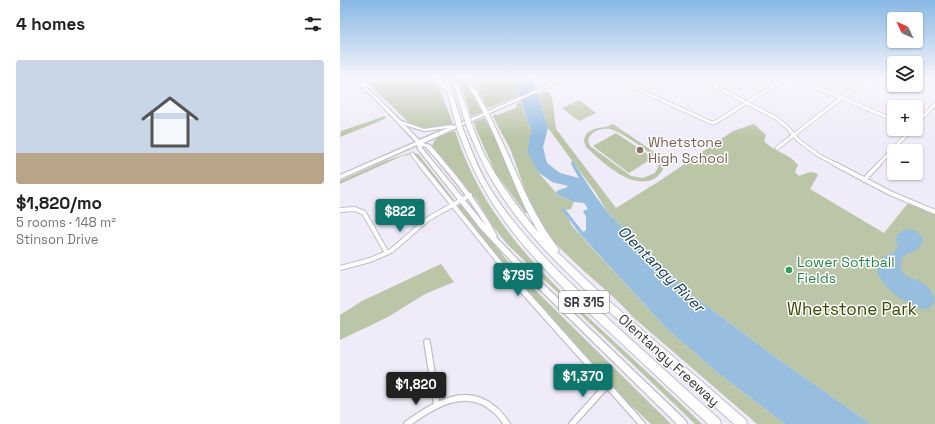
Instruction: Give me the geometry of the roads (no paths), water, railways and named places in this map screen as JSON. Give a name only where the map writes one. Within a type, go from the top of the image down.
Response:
[{"type":"highway","name":"Olentangy Freeway","points":[[452,99],[472,162],[484,184],[519,235],[572,291],[716,424]]},
{"type":"highway","name":"Olentangy Freeway","points":[[461,99],[482,158],[501,191],[529,228],[582,282],[742,424]]},
{"type":"highway","points":[[477,99],[503,147],[521,195],[536,224],[582,282]]},
{"type":"main road","points":[[375,99],[419,143],[428,146],[470,195],[486,220],[495,238]]},
{"type":"main road","points":[[340,177],[519,99]]},
{"type":"main road","points":[[398,122],[424,130],[460,125]]},
{"type":"main road","points":[[419,143],[420,148],[461,200],[486,230],[517,263],[683,424]]},
{"type":"street","points":[[659,99],[710,123],[716,122],[753,99]]},
{"type":"street","points":[[739,99],[776,118],[787,127],[802,144],[818,155],[864,180],[935,212]]},
{"type":"street","points":[[777,148],[841,99]]},
{"type":"street","points":[[844,99],[887,117]]},
{"type":"street","points":[[923,117],[935,104]]},
{"type":"street","points":[[864,180],[905,136]]},
{"type":"street","points":[[412,154],[452,205],[548,319],[608,384],[642,424]]},
{"type":"street","points":[[340,268],[370,260],[387,253],[400,245],[428,219],[470,195]]},
{"type":"street","points":[[340,210],[349,209],[364,213],[387,253]]},
{"type":"street","points":[[428,342],[437,405]]},
{"type":"street","points":[[572,424],[608,384]]},
{"type":"street","points":[[407,424],[437,405],[456,398],[476,398],[486,401],[501,415],[507,424]]},
{"type":"water","name":"Olentangy River","points":[[521,99],[539,99],[548,128],[543,147],[547,163],[560,173],[579,178],[571,164],[572,160],[608,213],[692,295],[778,359],[871,424],[785,424],[718,373],[666,328],[580,234],[562,210],[563,207],[583,232],[586,230],[586,217],[583,211],[588,209],[584,203],[574,202],[558,195],[556,192],[557,191],[568,186],[552,182],[538,172],[528,153],[531,130]]},
{"type":"water","points":[[905,229],[916,232],[923,240],[920,247],[902,258],[901,265],[904,274],[923,283],[932,292],[935,300],[931,307],[927,309],[909,304],[887,287],[880,277],[877,267],[881,259],[894,253],[898,246],[896,240],[897,235]]},
{"type":"place","name":"Whetstone High School","points":[[640,150]]},
{"type":"place","name":"Lower Softball Fields","points":[[789,270]]},
{"type":"park label","name":"Whetstone Park","points":[[852,309]]}]
